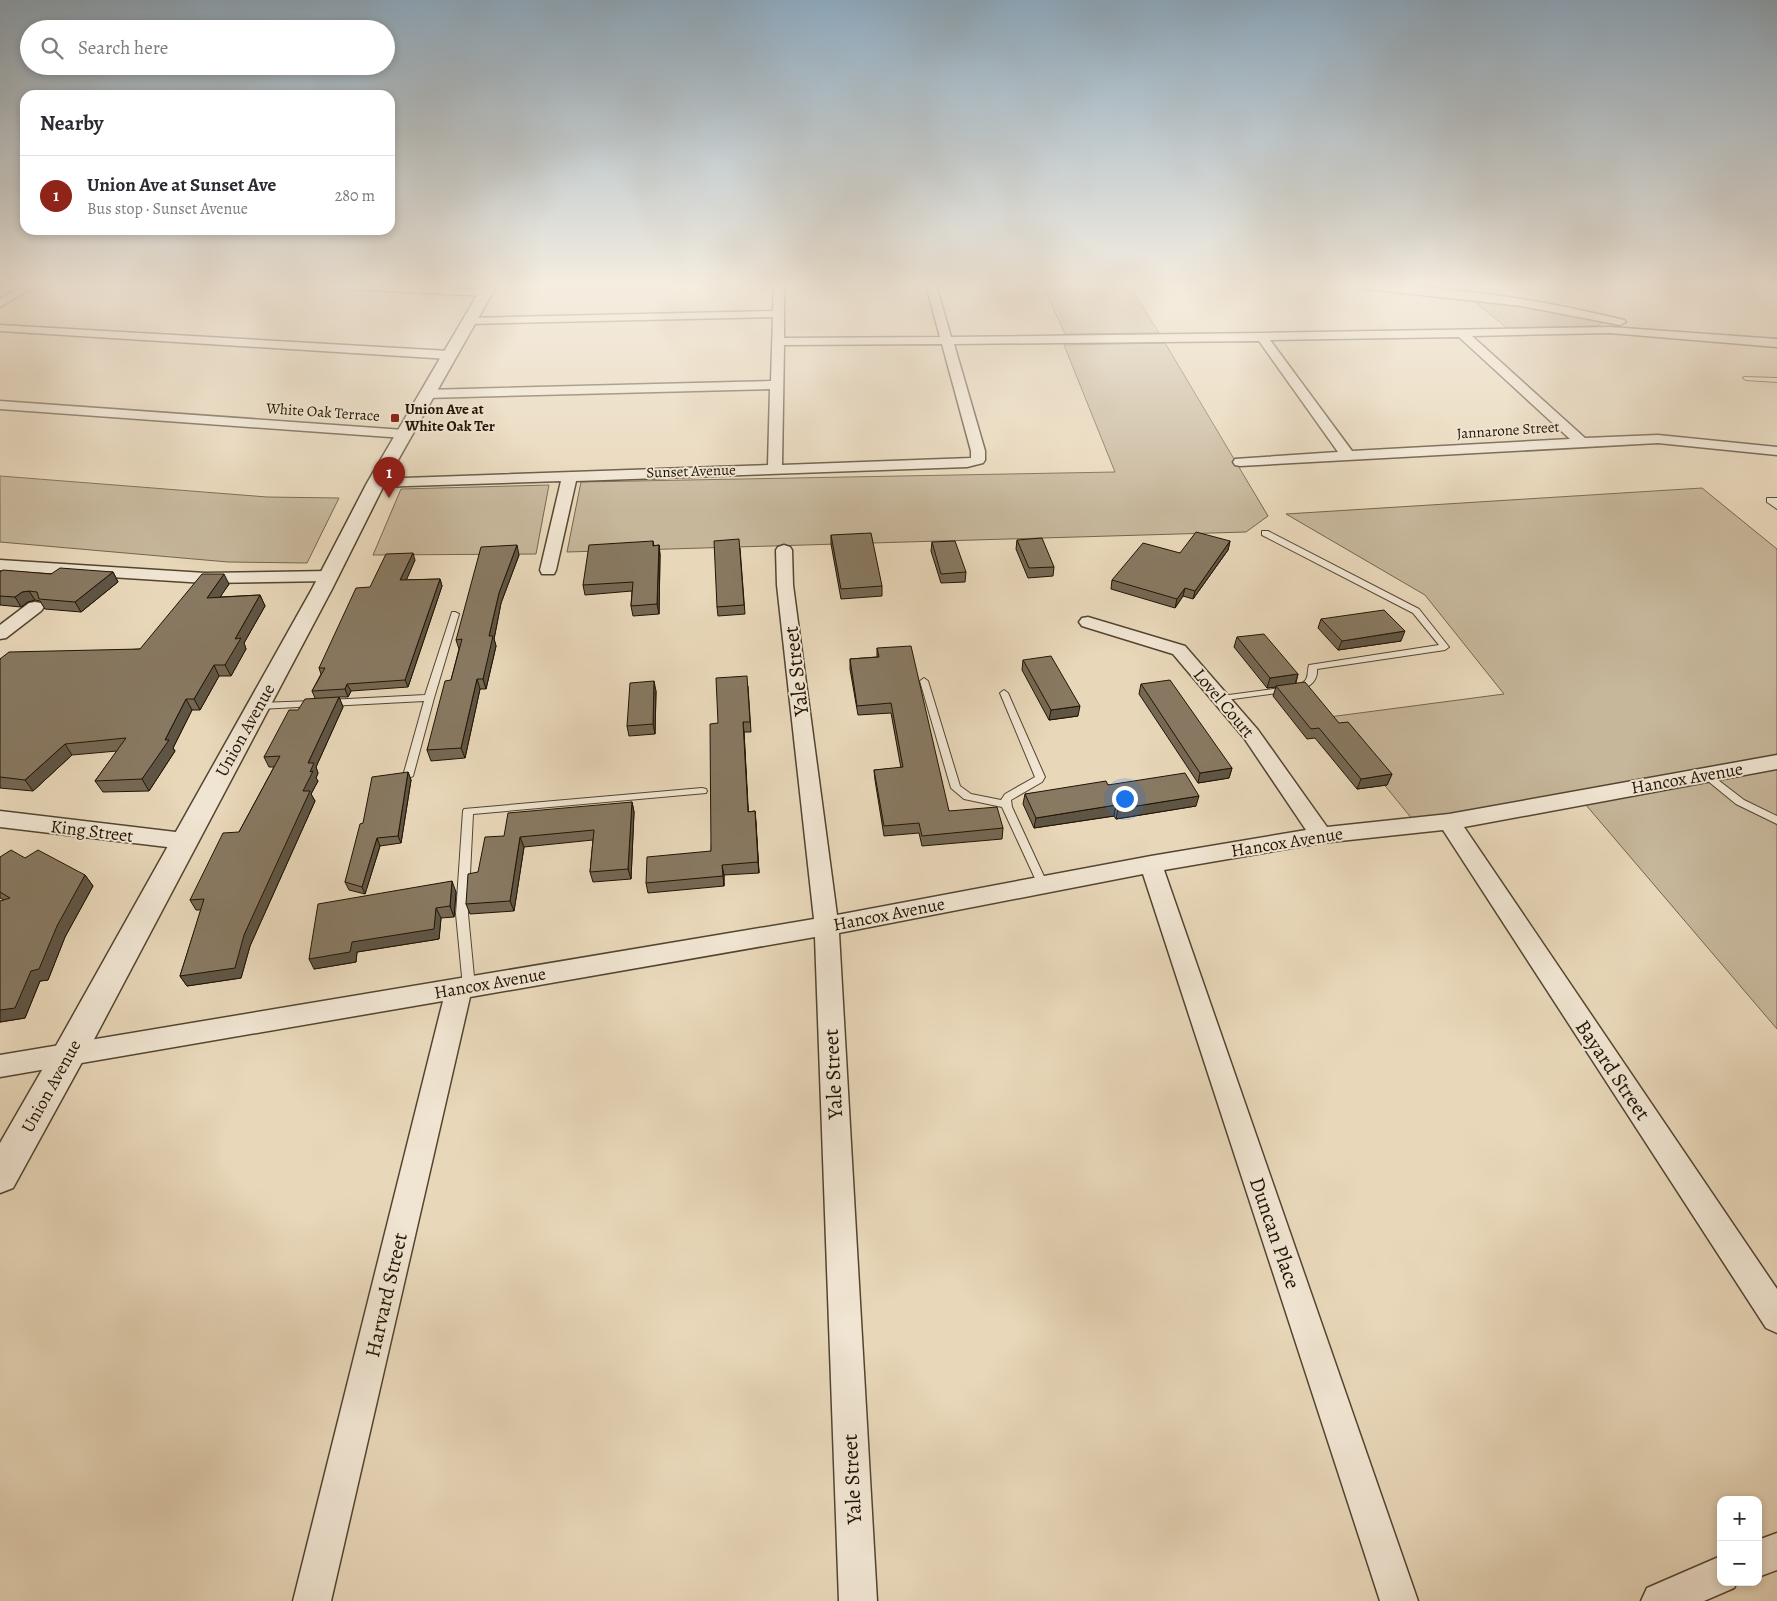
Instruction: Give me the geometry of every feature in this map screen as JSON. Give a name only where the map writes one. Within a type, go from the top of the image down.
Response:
[{"type":"street","name":"Union Avenue","points":[[0,1176],[329,576],[376,483],[446,360]]},
{"type":"street","points":[[775,468],[777,360]]},
{"type":"street","name":"Sunset Avenue","points":[[376,483],[775,468],[968,463],[978,460],[953,360]]},
{"type":"street","points":[[1278,360],[1349,457]]},
{"type":"street","points":[[1491,360],[1582,442]]},
{"type":"street","points":[[426,394],[776,385]]},
{"type":"street","name":"White Oak Terrace","points":[[0,405],[404,434]]},
{"type":"street","name":"Jannarone Street","points":[[1240,462],[1658,439],[1777,450]]},
{"type":"street","points":[[548,570],[570,476]]},
{"type":"street","name":"Yale Street","points":[[784,550],[785,585],[826,926],[858,1601]]},
{"type":"street","points":[[0,565],[197,578],[329,576]]},
{"type":"street","points":[[0,634],[35,606]]},
{"type":"street","name":"Lovel Court","points":[[1088,622],[1179,650],[1251,734],[1321,835]]},
{"type":"street","name":"Hancox Avenue","points":[[0,1066],[826,926],[1151,864],[1321,835],[1449,822],[1777,762]]},
{"type":"street","name":"King Street","points":[[0,819],[184,842]]},
{"type":"street","name":"Bayard Street","points":[[1449,822],[1777,1317]]},
{"type":"street","name":"Duncan Place","points":[[1151,864],[1400,1601]]},
{"type":"street","name":"Harvard Street","points":[[312,1601],[464,988]]},
{"type":"street","points":[[1762,1558],[1777,1552]]},
{"type":"street","points":[[1660,1601],[1717,1577]]},
{"type":"lane","points":[[1746,378],[1777,380]]},
{"type":"lane","points":[[1777,500],[1770,500],[1777,506]]},
{"type":"lane","points":[[1221,699],[1298,688],[1306,685],[1312,676],[1312,667],[1444,647],[1416,611],[1265,533]]},
{"type":"lane","points":[[408,776],[429,698],[455,614]]},
{"type":"lane","points":[[924,681],[956,788],[968,797],[1006,804]]},
{"type":"lane","points":[[1004,693],[1040,777],[1039,780],[1009,796],[1006,804],[1043,885]]},
{"type":"lane","points":[[258,706],[429,698]]},
{"type":"lane","points":[[1706,775],[1740,802],[1777,820]]},
{"type":"lane","points":[[464,988],[462,914],[468,811],[702,791]]},
{"type":"shaded area","points":[[1070,360],[1175,360],[1268,516],[1246,532],[567,552],[581,482],[1115,472]]},
{"type":"shaded area","points":[[0,476],[267,497],[339,498],[307,563],[228,562],[0,542]]},
{"type":"shaded area","points":[[549,485],[536,554],[373,555],[401,489]]},
{"type":"shaded area","points":[[1702,488],[1777,549],[1777,1029],[1580,798],[1417,825],[1329,717],[1504,694],[1425,595],[1286,514]]},
{"type":"building","points":[[1196,532],[1230,541],[1195,591],[1185,588],[1177,599],[1112,580],[1143,543],[1180,553]]},
{"type":"building","points":[[871,533],[882,586],[841,589],[831,535]]},
{"type":"building","points":[[1042,538],[1054,567],[1029,568],[1017,540]]},
{"type":"building","points":[[739,539],[744,605],[717,607],[714,541]]},
{"type":"building","points":[[653,541],[653,546],[659,545],[657,604],[631,606],[633,582],[583,585],[589,545]]},
{"type":"building","points":[[955,541],[966,572],[941,574],[932,542]]},
{"type":"building","points":[[517,545],[499,593],[489,636],[493,636],[483,679],[477,679],[461,748],[427,750],[445,681],[451,680],[462,639],[456,640],[481,547]]},
{"type":"building","points":[[413,553],[400,580],[440,579],[405,680],[347,684],[345,689],[312,691],[325,668],[319,668],[356,588],[370,587],[386,554]]},
{"type":"building","points":[[60,568],[113,572],[75,602],[39,599],[37,592],[29,591],[22,592],[15,597],[0,596],[0,572],[3,570],[51,574]]},
{"type":"building","points":[[202,574],[224,574],[207,598],[260,595],[235,639],[241,638],[225,665],[214,665],[194,699],[186,699],[165,740],[169,740],[142,779],[95,781],[126,738],[65,744],[25,780],[0,777],[0,659],[9,652],[140,649]]},
{"type":"building","points":[[1384,610],[1405,631],[1342,641],[1321,619]]},
{"type":"building","points":[[1264,634],[1298,674],[1270,678],[1237,637]]},
{"type":"building","points":[[911,646],[949,811],[997,807],[1003,828],[922,836],[919,823],[884,826],[874,770],[903,767],[891,703],[857,706],[850,659],[879,657],[877,648]]},
{"type":"building","points":[[1051,656],[1080,706],[1051,710],[1023,660]]},
{"type":"building","points":[[747,676],[750,722],[743,722],[748,812],[755,811],[758,862],[722,865],[723,876],[646,883],[647,857],[711,851],[710,724],[718,723],[716,678]]},
{"type":"building","points":[[1170,680],[1232,768],[1200,773],[1141,684]]},
{"type":"building","points":[[654,681],[653,724],[627,726],[630,683]]},
{"type":"building","points":[[1305,682],[1339,723],[1348,722],[1392,774],[1361,779],[1319,728],[1311,729],[1276,686]]},
{"type":"building","points":[[339,697],[308,763],[314,763],[310,772],[313,771],[303,791],[310,791],[244,935],[235,968],[180,976],[204,899],[190,900],[223,833],[239,832],[280,756],[264,757],[289,710],[298,710],[305,699]]},
{"type":"building","points":[[408,772],[398,836],[377,838],[362,887],[345,882],[360,824],[363,823],[372,777]]},
{"type":"building","points":[[1185,773],[1199,796],[1118,809],[1116,805],[1036,818],[1025,794],[1106,781],[1108,785]]},
{"type":"building","points":[[632,802],[628,869],[590,872],[594,830],[520,837],[510,901],[466,904],[468,874],[478,872],[485,837],[504,836],[508,813]]},
{"type":"building","points":[[11,850],[25,858],[38,850],[85,875],[57,926],[39,969],[31,971],[15,1008],[0,1010],[0,901],[10,898],[0,892],[0,857]]},
{"type":"building","points":[[452,881],[450,906],[436,908],[434,929],[352,942],[350,952],[309,959],[318,904]]},
{"type":"place","name":"Union Ave at White Oak Ter","points":[[395,418]]},
{"type":"place","name":"Union Ave at Sunset Ave","points":[[389,498]]}]
